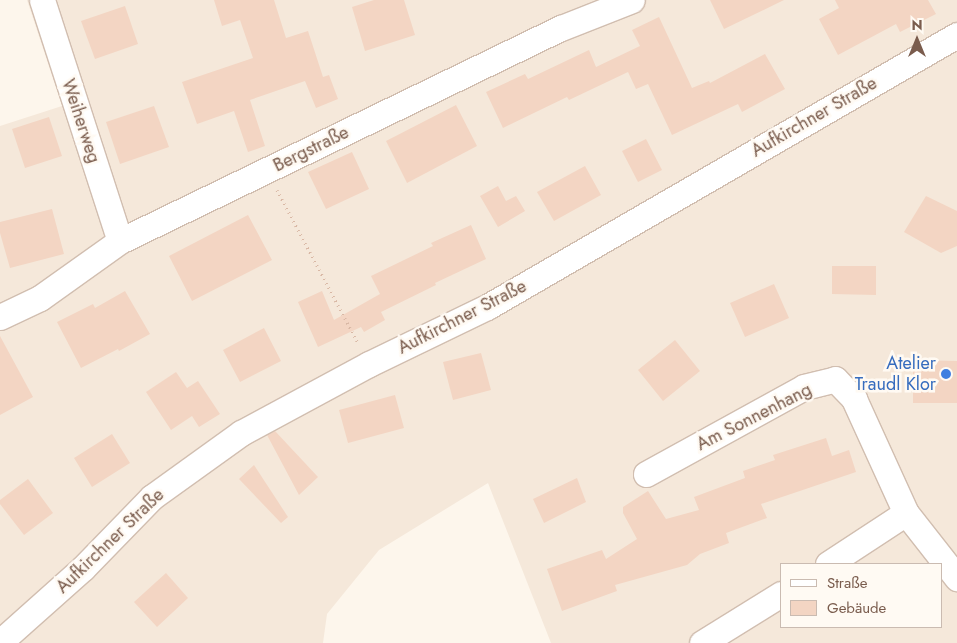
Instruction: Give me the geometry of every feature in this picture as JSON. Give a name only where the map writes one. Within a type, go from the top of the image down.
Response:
[{"type":"street","name":"Weiherweg","points":[[42,0],[120,242]]},
{"type":"street","name":"Bergstraße","points":[[0,317],[40,298],[120,242],[561,28],[632,0]]},
{"type":"street","name":"Aufkirchner Straße","points":[[0,642],[83,568],[152,497],[241,433],[369,364],[487,307],[957,35]]},
{"type":"street","name":"Am Sonnenhang","points":[[646,474],[804,387],[835,380],[854,400],[906,513]]},
{"type":"street","points":[[830,563],[906,513],[957,578]]},
{"type":"street","points":[[702,643],[780,595]]},
{"type":"path","points":[[267,170],[369,364]]},
{"type":"shaded area","points":[[27,0],[957,0],[957,643],[551,643],[488,483],[379,550],[327,614],[323,643],[0,643],[0,126],[62,106]]},
{"type":"building","points":[[214,0],[274,0],[286,38],[308,31],[323,77],[329,75],[338,99],[316,108],[305,81],[250,100],[265,146],[248,152],[234,111],[197,124],[182,82],[253,58],[240,20],[222,26]]},
{"type":"building","points":[[374,0],[404,0],[415,35],[365,51],[352,7]]},
{"type":"building","points":[[710,0],[784,0],[724,29]]},
{"type":"building","points":[[835,0],[928,0],[936,14],[900,32],[896,24],[838,55],[819,19],[839,8]]},
{"type":"building","points":[[125,6],[138,44],[95,59],[81,21]]},
{"type":"building","points":[[659,17],[692,88],[709,81],[710,83],[765,54],[785,89],[742,112],[738,104],[672,135],[648,84],[636,89],[628,72],[569,100],[567,97],[503,128],[486,92],[525,74],[528,79],[589,50],[596,67],[640,46],[632,30]]},
{"type":"building","points":[[456,105],[477,146],[407,183],[386,141]]},
{"type":"building","points":[[154,106],[169,147],[120,164],[106,122]]},
{"type":"building","points":[[49,117],[62,156],[25,168],[12,129]]},
{"type":"building","points":[[646,139],[662,170],[638,182],[622,151]]},
{"type":"building","points":[[352,152],[369,189],[326,209],[308,172]]},
{"type":"building","points":[[585,166],[601,195],[554,221],[537,192]]},
{"type":"building","points":[[498,186],[506,201],[516,196],[525,211],[498,227],[480,196]]},
{"type":"building","points":[[926,196],[957,211],[957,246],[941,253],[904,232]]},
{"type":"building","points":[[52,209],[64,254],[10,268],[0,233],[0,222]]},
{"type":"building","points":[[248,215],[272,260],[192,301],[169,256]]},
{"type":"building","points":[[471,225],[486,259],[435,283],[436,285],[381,312],[385,320],[364,332],[361,327],[318,347],[298,302],[322,291],[334,320],[380,294],[371,276],[433,246],[431,243]]},
{"type":"building","points":[[832,266],[876,266],[876,295],[832,294]]},
{"type":"building","points":[[774,284],[789,318],[745,337],[730,303]]},
{"type":"building","points":[[125,291],[150,334],[119,351],[118,349],[81,368],[57,322],[93,304],[95,308]]},
{"type":"building","points":[[264,328],[281,361],[240,382],[223,350]]},
{"type":"building","points":[[0,336],[33,397],[0,415]]},
{"type":"building","points":[[675,340],[700,371],[663,401],[638,370]]},
{"type":"building","points":[[481,353],[491,390],[453,400],[443,362]]},
{"type":"building","points":[[913,360],[957,361],[957,403],[913,403]]},
{"type":"building","points":[[176,372],[187,388],[198,381],[220,414],[199,427],[192,416],[171,430],[146,392]]},
{"type":"building","points":[[395,395],[404,428],[348,443],[339,410]]},
{"type":"building","points":[[275,431],[318,477],[299,495],[267,435]]},
{"type":"building","points":[[112,434],[130,463],[92,487],[74,458]]},
{"type":"building","points":[[826,438],[832,456],[849,450],[856,472],[761,504],[767,518],[726,533],[729,543],[700,554],[687,565],[615,585],[617,591],[562,611],[547,569],[602,550],[606,559],[637,539],[623,513],[623,507],[648,491],[666,519],[699,510],[694,497],[745,478],[743,471],[775,460],[773,455]]},
{"type":"building","points":[[254,465],[288,517],[281,523],[239,479]]},
{"type":"building","points":[[577,478],[586,502],[544,523],[533,499]]},
{"type":"building","points":[[28,479],[53,513],[24,535],[0,504],[0,500]]},
{"type":"building","points":[[166,573],[188,598],[157,627],[134,602]]},
{"type":"place","name":"Atelier Traudl Klor","points":[[946,374]]}]
